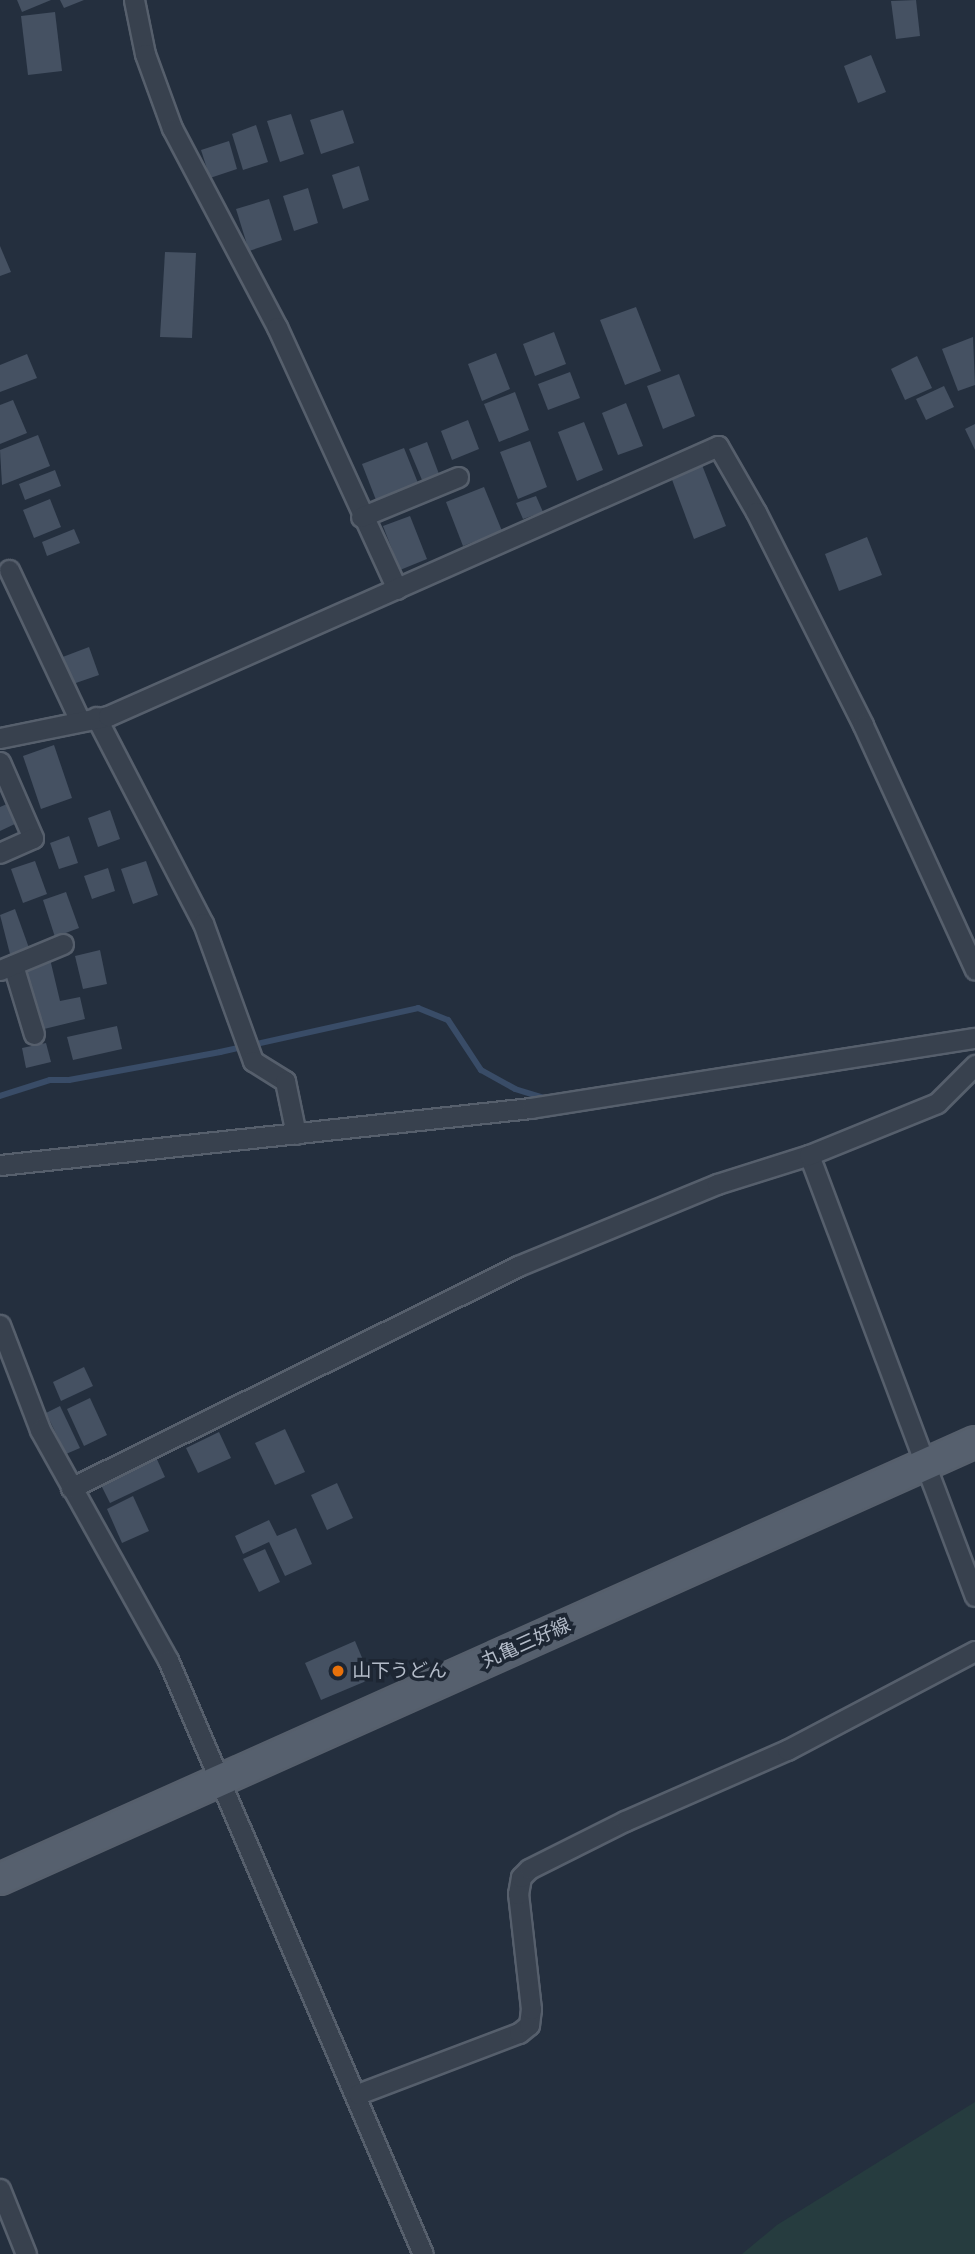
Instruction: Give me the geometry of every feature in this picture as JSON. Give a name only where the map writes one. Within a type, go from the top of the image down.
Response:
[{"type":"main road","name":"丸亀三好線","points":[[0,1879],[975,1443]]},
{"type":"street","points":[[134,0],[145,54],[172,128],[277,327],[361,517],[397,589]]},
{"type":"street","points":[[0,738],[87,718],[397,589],[718,446],[756,512],[863,725],[975,970]]},
{"type":"street","points":[[361,517],[458,477]]},
{"type":"street","points":[[9,570],[87,718],[203,923],[253,1061],[285,1081],[296,1134]]},
{"type":"street","points":[[0,762],[33,838],[0,853]]},
{"type":"street","points":[[34,1034],[6,968],[63,944]]},
{"type":"street","points":[[0,1165],[531,1108],[975,1038]]},
{"type":"street","points":[[71,1488],[518,1266],[717,1184],[809,1156],[937,1103],[975,1065]]},
{"type":"street","points":[[809,1156],[975,1596]]},
{"type":"street","points":[[0,1325],[23,1395],[71,1488],[168,1660],[223,1781],[285,1935],[358,2094],[424,2254]]},
{"type":"street","points":[[358,2094],[519,2033],[529,2025],[531,2010],[519,1894],[521,1877],[529,1869],[625,1821],[787,1750],[975,1651]]},
{"type":"street","points":[[0,2189],[26,2254]]},
{"type":"green space","points":[[975,2102],[975,2254],[742,2254],[777,2225]]},
{"type":"building","points":[[17,0],[51,0],[22,12]]},
{"type":"building","points":[[60,0],[84,0],[64,8]]},
{"type":"building","points":[[916,0],[920,36],[896,39],[891,1]]},
{"type":"building","points":[[55,12],[62,71],[28,75],[21,16]]},
{"type":"building","points":[[871,55],[886,92],[858,103],[844,66]]},
{"type":"building","points":[[343,110],[354,143],[321,154],[310,120]]},
{"type":"building","points":[[291,114],[304,154],[280,162],[267,121]]},
{"type":"building","points":[[256,125],[268,162],[243,170],[232,134]]},
{"type":"building","points":[[229,141],[237,169],[210,178],[201,150]]},
{"type":"building","points":[[359,166],[369,200],[343,209],[332,175]]},
{"type":"building","points":[[308,188],[318,223],[294,231],[283,196]]},
{"type":"building","points":[[269,199],[282,240],[249,251],[236,209]]},
{"type":"building","points":[[0,246],[11,272],[0,276]]},
{"type":"building","points":[[165,252],[196,253],[192,338],[160,337]]},
{"type":"building","points":[[636,307],[661,371],[625,385],[600,320]]},
{"type":"building","points":[[554,332],[566,364],[535,376],[523,344]]},
{"type":"building","points":[[973,337],[975,385],[958,391],[942,349]]},
{"type":"building","points":[[496,353],[510,389],[482,401],[468,364]]},
{"type":"building","points":[[27,354],[37,378],[0,392],[0,365]]},
{"type":"building","points":[[917,356],[932,388],[905,400],[891,369]]},
{"type":"building","points":[[570,372],[580,398],[548,410],[538,384]]},
{"type":"building","points":[[679,374],[695,416],[663,429],[647,386]]},
{"type":"building","points":[[944,386],[954,407],[926,420],[916,399]]},
{"type":"building","points":[[515,392],[529,430],[499,442],[484,404]]},
{"type":"building","points":[[13,400],[27,433],[0,444],[0,405]]},
{"type":"building","points":[[626,403],[643,446],[618,455],[602,413]]},
{"type":"building","points":[[468,420],[479,449],[452,460],[441,431]]},
{"type":"building","points":[[584,422],[603,470],[577,481],[558,432]]},
{"type":"building","points":[[975,424],[975,450],[965,429]]},
{"type":"building","points":[[38,435],[50,466],[2,485],[0,450]]},
{"type":"building","points":[[530,441],[547,487],[518,499],[500,452]]},
{"type":"building","points":[[427,442],[439,474],[422,480],[409,449]]},
{"type":"building","points":[[404,448],[418,483],[376,500],[362,464]]},
{"type":"building","points":[[702,465],[726,526],[694,539],[671,477]]},
{"type":"building","points":[[55,470],[61,486],[25,500],[19,484]]},
{"type":"building","points":[[484,487],[502,531],[463,546],[446,502]]},
{"type":"building","points":[[536,496],[543,512],[523,519],[516,503]]},
{"type":"building","points":[[50,499],[61,527],[34,538],[23,510]]},
{"type":"building","points":[[410,516],[427,559],[400,570],[383,526]]},
{"type":"building","points":[[74,529],[80,543],[47,556],[42,542]]},
{"type":"building","points":[[867,537],[882,575],[839,591],[825,554]]},
{"type":"building","points":[[89,647],[99,675],[70,685],[60,658]]},
{"type":"building","points":[[54,745],[72,798],[41,809],[23,756]]},
{"type":"building","points":[[7,804],[17,823],[0,831],[0,807]]},
{"type":"building","points":[[110,810],[120,839],[98,847],[88,818]]},
{"type":"building","points":[[69,836],[78,863],[59,869],[50,843]]},
{"type":"building","points":[[35,861],[47,894],[23,903],[11,869]]},
{"type":"building","points":[[146,861],[158,895],[133,904],[121,869]]},
{"type":"building","points":[[108,868],[115,891],[92,899],[84,876]]},
{"type":"building","points":[[66,892],[79,928],[55,937],[43,900]]},
{"type":"building","points":[[15,909],[29,948],[10,954],[0,915]]},
{"type":"building","points":[[100,950],[107,984],[83,989],[75,956]]},
{"type":"building","points":[[50,959],[60,1001],[80,997],[85,1019],[40,1030],[25,964]]},
{"type":"building","points":[[117,1026],[122,1049],[73,1060],[67,1037]]},
{"type":"building","points":[[46,1043],[51,1062],[26,1068],[22,1048]]},
{"type":"building","points":[[84,1367],[93,1386],[61,1401],[53,1382]]},
{"type":"building","points":[[90,1398],[107,1435],[84,1446],[67,1409]]},
{"type":"building","points":[[60,1406],[80,1448],[66,1454],[46,1413]]},
{"type":"building","points":[[285,1429],[305,1472],[275,1485],[255,1443]]},
{"type":"building","points":[[219,1432],[231,1458],[198,1473],[186,1448]]},
{"type":"building","points":[[155,1455],[165,1477],[110,1503],[99,1481]]},
{"type":"building","points":[[337,1483],[353,1518],[327,1530],[311,1495]]},
{"type":"building","points":[[133,1496],[149,1531],[122,1543],[107,1509]]},
{"type":"building","points":[[269,1520],[277,1536],[296,1528],[312,1564],[285,1576],[269,1542],[243,1554],[235,1536]]},
{"type":"building","points":[[265,1549],[280,1582],[259,1592],[243,1559]]},
{"type":"building","name":"山下うどん","points":[[355,1641],[371,1679],[321,1700],[305,1663]]},
{"type":"waterway","points":[[0,1096],[50,1080],[69,1080],[220,1052],[418,1008],[448,1020],[481,1070],[515,1089],[544,1098]]},
{"type":"place","name":"山下うどん","points":[[338,1671]]}]
